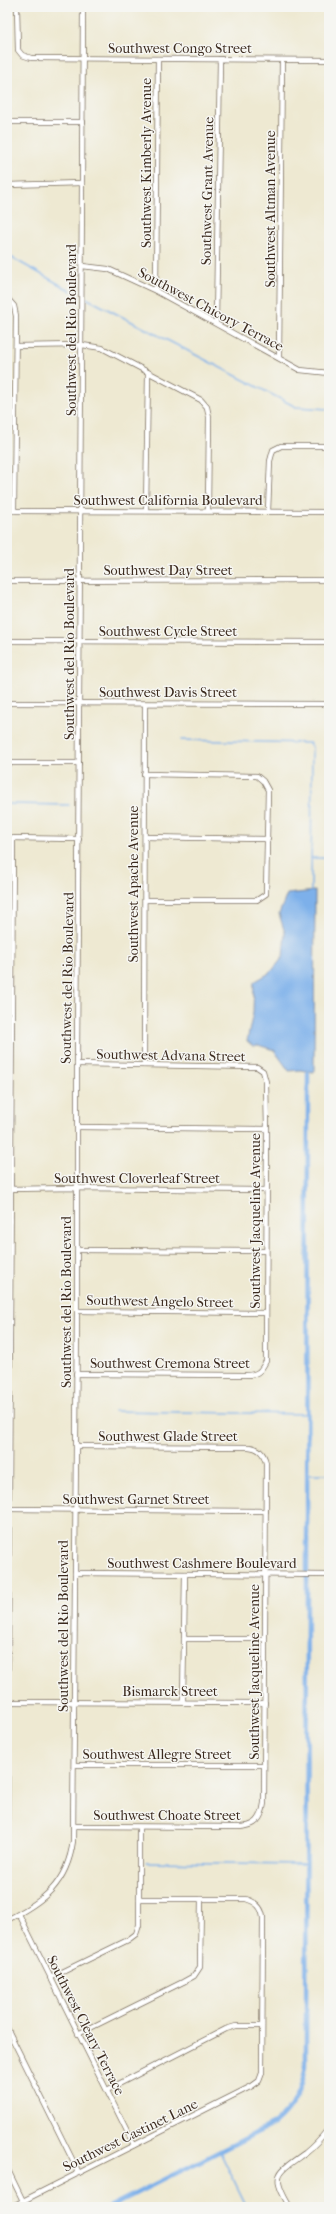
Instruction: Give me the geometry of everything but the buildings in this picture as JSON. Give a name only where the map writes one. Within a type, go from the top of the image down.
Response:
[{"type":"street","name":"Southwest Congo Street","points":[[17,7],[18,50],[22,55],[31,58],[329,60]]},
{"type":"street","name":"Southwest del Rio Boulevard","points":[[7,1920],[46,1896],[63,1875],[71,1851],[73,1826],[76,1374],[78,1311],[77,1064],[83,7]]},
{"type":"street","name":"Southwest Kimberly Avenue","points":[[156,291],[158,59]]},
{"type":"street","name":"Southwest Grant Avenue","points":[[216,323],[220,60]]},
{"type":"street","name":"Southwest Altman Avenue","points":[[280,358],[282,60]]},
{"type":"street","points":[[7,122],[83,122]]},
{"type":"street","points":[[7,185],[82,183]]},
{"type":"street","name":"Southwest Chicory Terrace","points":[[82,266],[108,269],[156,291],[300,370],[329,373]]},
{"type":"street","points":[[8,299],[15,311],[16,346],[14,511]]},
{"type":"street","points":[[16,346],[82,345],[102,348],[148,374],[201,400],[207,407],[209,417],[208,511]]},
{"type":"street","points":[[146,511],[148,374]]},
{"type":"street","points":[[268,511],[270,461],[273,450],[281,446],[329,446]]},
{"type":"street","name":"Southwest California Boulevard","points":[[7,511],[329,512]]},
{"type":"street","name":"Southwest Day Street","points":[[7,581],[329,580]]},
{"type":"street","name":"Southwest Cycle Street","points":[[7,641],[329,642]]},
{"type":"street","name":"Southwest Davis Street","points":[[7,703],[329,704]]},
{"type":"street","name":"Southwest Apache Avenue","points":[[144,1065],[145,704]]},
{"type":"street","points":[[7,763],[79,763]]},
{"type":"street","points":[[144,774],[257,776],[263,781],[268,790],[266,894],[256,900],[145,900]]},
{"type":"street","points":[[145,837],[268,839]]},
{"type":"street","points":[[7,838],[79,839]]},
{"type":"street","points":[[7,1836],[7,1509],[13,838]]},
{"type":"street","name":"Southwest Advana Street","points":[[77,1064],[256,1067],[263,1071]]},
{"type":"street","name":"Southwest Jacqueline Avenue","points":[[262,1370],[266,1361],[267,1129],[266,1082],[263,1071]]},
{"type":"street","points":[[78,1127],[267,1129]]},
{"type":"street","name":"Southwest Cloverleaf Street","points":[[9,1189],[77,1188],[266,1190]]},
{"type":"street","points":[[77,1250],[266,1251]]},
{"type":"street","name":"Southwest Angelo Street","points":[[78,1311],[266,1313]]},
{"type":"street","name":"Southwest Cremona Street","points":[[76,1374],[256,1375],[262,1370]]},
{"type":"street","name":"Southwest Glade Street","points":[[76,1446],[249,1447],[260,1451]]},
{"type":"street","name":"Southwest Jacqueline Avenue","points":[[259,1821],[263,1813],[264,1803],[266,1511],[266,1463],[260,1451]]},
{"type":"street","name":"Southwest Garnet Street","points":[[7,1509],[266,1511]]},
{"type":"street","name":"Southwest Cashmere Boulevard","points":[[75,1573],[329,1575]]},
{"type":"street","points":[[183,1702],[185,1574]]},
{"type":"street","points":[[184,1639],[265,1640]]},
{"type":"street","name":"Bismarck Street","points":[[8,1702],[265,1703]]},
{"type":"street","name":"Southwest Allegre Street","points":[[74,1765],[264,1765]]},
{"type":"street","name":"Southwest Choate Street","points":[[73,1826],[245,1827],[259,1821]]},
{"type":"street","points":[[50,1978],[133,1937],[139,1925],[139,1827]]},
{"type":"street","points":[[107,2090],[226,2029],[236,2026],[262,2026],[263,1918],[262,1911],[256,1903],[246,1899],[139,1899]]},
{"type":"street","points":[[78,2034],[183,1982],[197,1973],[201,1959],[201,1899]]},
{"type":"street","name":"Southwest Cleary Terrace","points":[[19,1914],[134,2145]]},
{"type":"street","name":"Southwest Castinet Lane","points":[[11,2207],[252,2086],[259,2081],[262,2073],[262,2026]]},
{"type":"street","points":[[7,2028],[78,2173]]},
{"type":"street","points":[[290,2207],[279,2186],[280,2172],[285,2166],[312,2147],[329,2128]]},
{"type":"street","points":[[7,2168],[23,2201]]},
{"type":"water","points":[[315,891],[314,1072],[300,1070],[289,1071],[274,1050],[258,1045],[253,1046],[247,1041],[253,1013],[254,982],[271,972],[283,957],[285,933],[279,914],[287,894]]},
{"type":"waterway","points":[[7,255],[71,291]]},
{"type":"waterway","points":[[86,298],[296,407],[329,409]]},
{"type":"waterway","points":[[181,740],[310,743],[312,747],[311,891]]},
{"type":"waterway","points":[[7,804],[69,805]]},
{"type":"waterway","points":[[311,858],[329,858]]},
{"type":"waterway","points":[[109,2207],[274,2124],[286,2112],[299,2091],[306,2067],[308,1073]]},
{"type":"waterway","points":[[114,1411],[307,1414]]},
{"type":"waterway","points":[[307,1474],[329,1474]]},
{"type":"waterway","points":[[146,1862],[306,1864]]},
{"type":"waterway","points":[[220,2152],[247,2207]]}]
